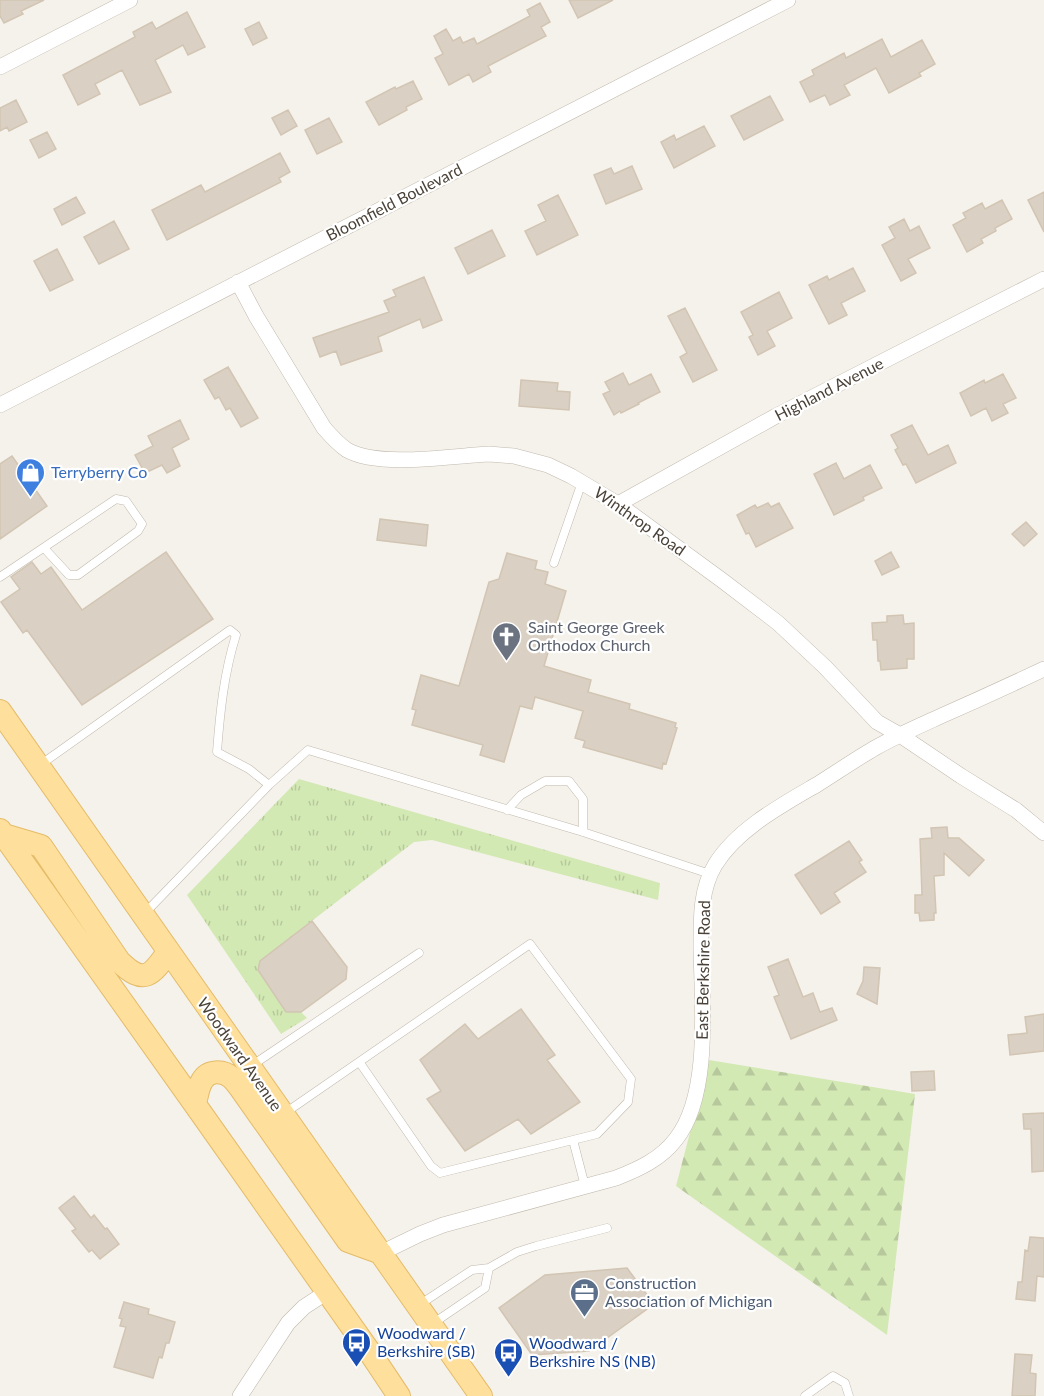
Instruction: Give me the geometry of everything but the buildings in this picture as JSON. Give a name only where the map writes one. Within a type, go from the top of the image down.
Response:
[{"type":"main road","name":"Woodward Avenue","points":[[0,711],[168,952],[241,1073],[275,1120],[381,1253],[481,1396]]},
{"type":"main road","points":[[1,834],[41,846],[119,961],[128,969],[140,975],[149,974],[156,969],[168,952]]},
{"type":"main road","points":[[1,834],[195,1104],[399,1396]]},
{"type":"main road","points":[[195,1104],[201,1082],[209,1074],[241,1073]]},
{"type":"street","points":[[0,67],[130,0]]},
{"type":"street","name":"Bloomfield Boulevard","points":[[0,405],[789,0]]},
{"type":"street","name":"Highland Avenue","points":[[618,504],[776,416],[1044,279]]},
{"type":"street","name":"Winthrop Road","points":[[238,282],[324,428],[347,450],[365,457],[390,460],[489,454],[514,456],[548,465],[582,482],[618,504],[778,623],[825,667],[870,717],[1016,810],[1044,833]]},
{"type":"street","name":"East Berkshire Road","points":[[381,1253],[443,1225],[616,1178],[635,1171],[665,1151],[686,1123],[697,1091],[701,1061],[701,919],[704,894],[710,874],[721,856],[751,827],[875,748],[1044,669]]},
{"type":"street","points":[[240,1396],[288,1323],[304,1307],[327,1292]]},
{"type":"lane","points":[[554,563],[582,482]]},
{"type":"lane","points":[[0,577],[116,499],[126,501],[142,524],[138,531],[78,575],[69,575],[44,548]]},
{"type":"lane","points":[[38,766],[230,630],[236,634],[221,707],[217,752],[249,769],[269,785]]},
{"type":"lane","points":[[143,915],[269,785],[308,750],[583,832],[710,874]]},
{"type":"lane","points":[[507,810],[521,795],[545,782],[569,781],[583,799],[583,832]]},
{"type":"lane","points":[[275,1120],[530,944],[631,1079],[628,1102],[597,1134],[440,1173],[431,1166],[360,1063]]},
{"type":"lane","points":[[241,1073],[419,953]]},
{"type":"lane","points":[[573,1140],[585,1186]]},
{"type":"lane","points":[[418,1306],[472,1270],[489,1268],[526,1249],[607,1228]]},
{"type":"lane","points":[[431,1325],[485,1288],[489,1268]]},
{"type":"lane","points":[[805,1396],[833,1376],[845,1383],[849,1396]]},
{"type":"green space","points":[[299,779],[660,883],[658,900],[432,840],[414,842],[260,961],[258,970],[286,1011],[301,1012],[307,1018],[281,1034],[187,895]]},
{"type":"green space","points":[[709,1060],[915,1094],[887,1335],[676,1186]]},
{"type":"place","name":"Terryberry Co","points":[[30,498]]},
{"type":"place","name":"Saint George Greek Orthodox Church","points":[[507,662]]},
{"type":"place","name":"Construction Association of Michigan","points":[[584,1318]]},
{"type":"place","name":"Woodward / Berkshire (SB)","points":[[356,1368]]},
{"type":"place","name":"Woodward / Berkshire NS (NB)","points":[[508,1378]]}]
